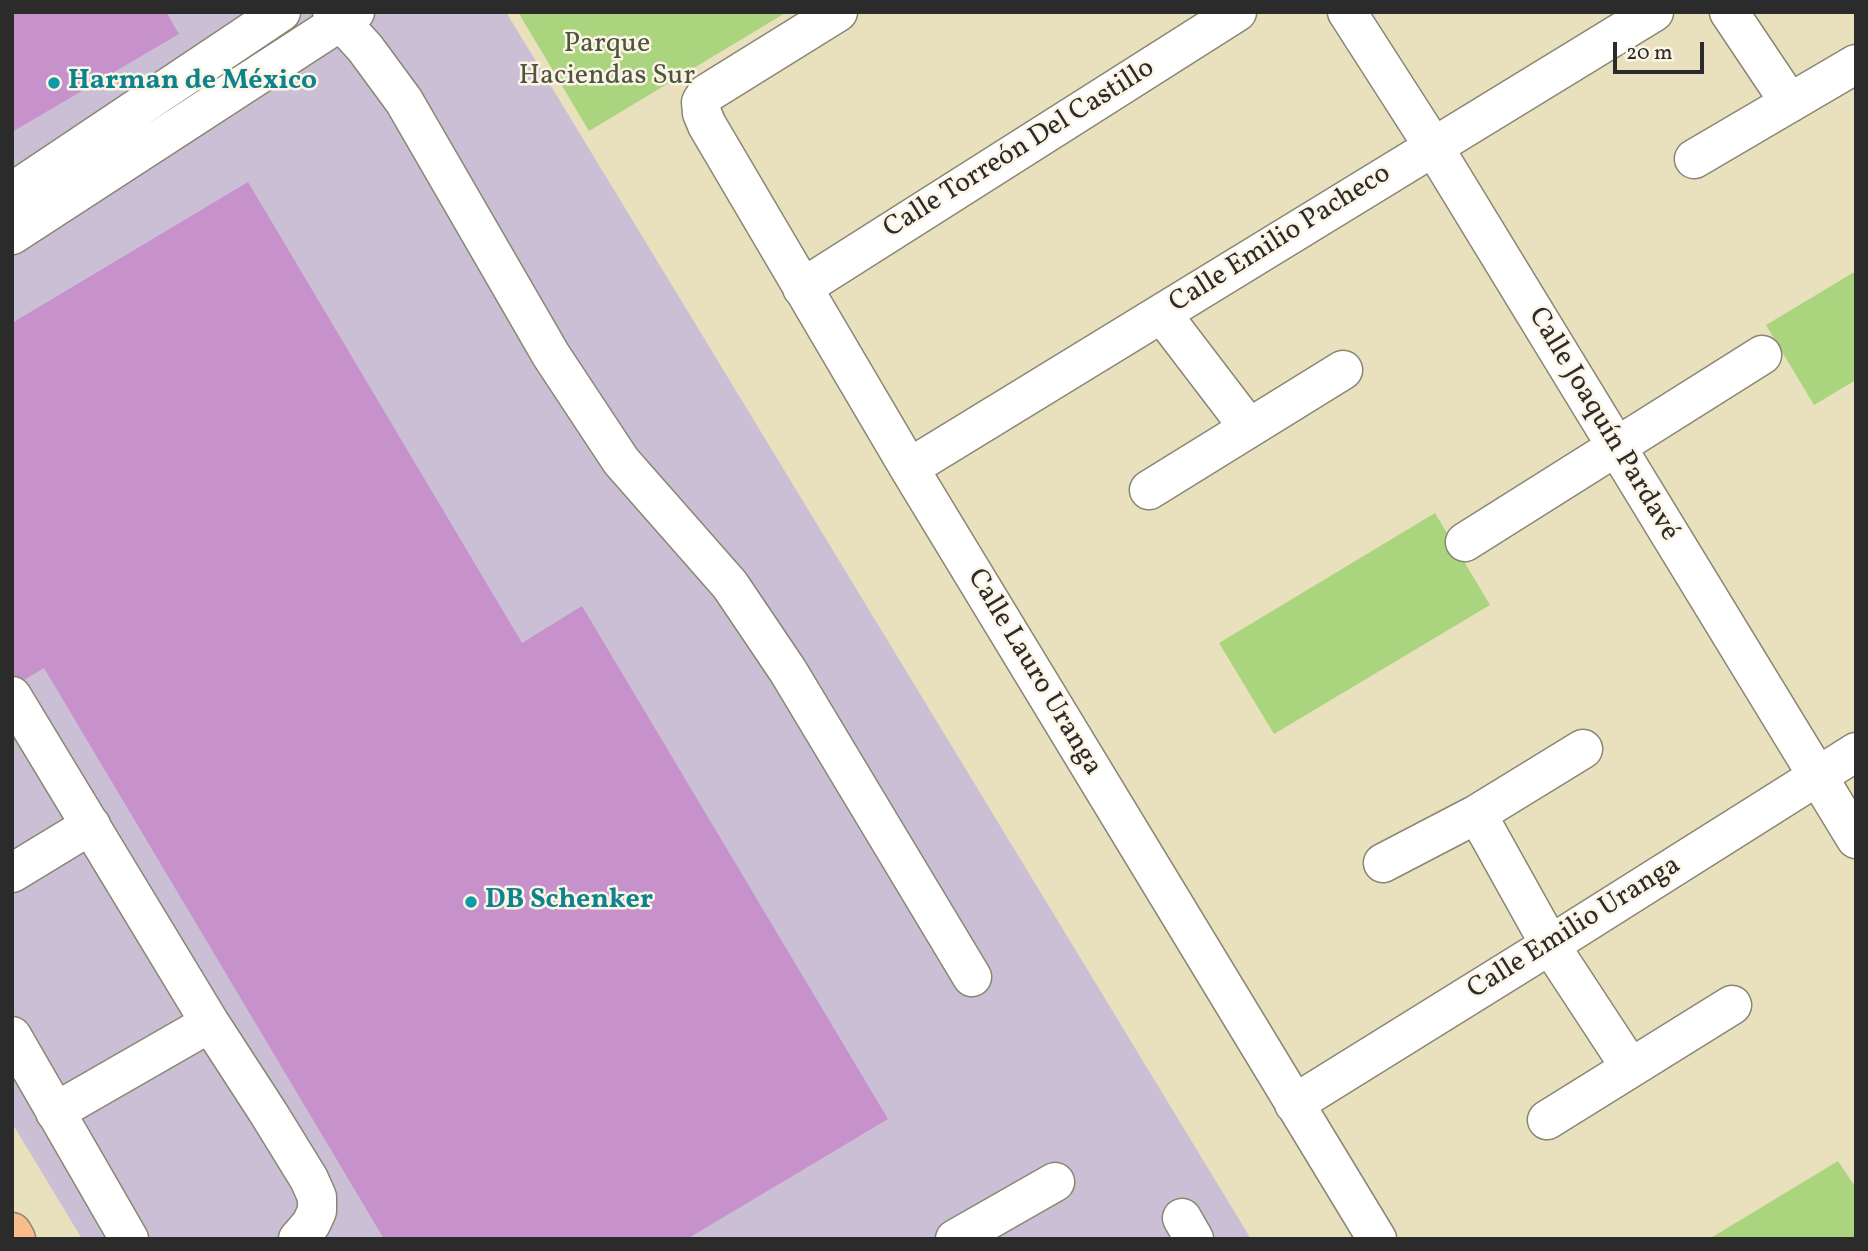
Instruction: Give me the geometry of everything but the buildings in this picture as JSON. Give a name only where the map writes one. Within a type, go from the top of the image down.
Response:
[{"type":"main road","points":[[12,1233],[16,1239]]},
{"type":"street","points":[[12,192],[281,12]]},
{"type":"street","name":"Calle Lauro Uranga","points":[[838,12],[706,94],[701,102],[707,125],[909,468],[1377,1239]]},
{"type":"street","name":"Calle Torreón Del Castillo","points":[[802,288],[1237,12]]},
{"type":"street","name":"Calle Joaquín Pardavé","points":[[1347,12],[1433,146],[1856,839]]},
{"type":"street","name":"Calle Emilio Pacheco","points":[[909,468],[1654,12]]},
{"type":"street","points":[[1729,12],[1790,103]]},
{"type":"street","points":[[12,235],[342,15],[404,101],[551,355],[621,461],[730,585],[773,649],[972,977]]},
{"type":"street","points":[[1694,159],[1856,64]]},
{"type":"street","points":[[1162,313],[1249,428]]},
{"type":"street","points":[[1465,542],[1762,355]]},
{"type":"street","points":[[1149,490],[1343,370]]},
{"type":"street","points":[[12,696],[210,1023],[309,1179],[317,1197],[317,1211],[311,1224],[298,1239]]},
{"type":"street","points":[[1383,863],[1477,814],[1583,749]]},
{"type":"street","name":"Calle Emilio Uranga","points":[[1294,1104],[1856,752]]},
{"type":"street","points":[[1477,814],[1550,945],[1630,1067]]},
{"type":"street","points":[[12,873],[91,825]]},
{"type":"street","points":[[1547,1120],[1732,1005]]},
{"type":"street","points":[[55,1112],[210,1023]]},
{"type":"street","points":[[12,1036],[129,1239]]},
{"type":"street","points":[[955,1239],[1055,1182]]},
{"type":"shaded area","points":[[12,12],[506,12],[1251,1239],[82,1239],[12,1123]]},
{"type":"green space","name":"Parque Haciendas Sur","points":[[518,12],[787,12],[589,131]]},
{"type":"green space","points":[[1856,271],[1856,380],[1814,405],[1766,325]]},
{"type":"green space","points":[[1435,513],[1490,605],[1274,734],[1219,643]]},
{"type":"green space","points":[[1838,1161],[1856,1188],[1856,1239],[1709,1239]]},
{"type":"place","name":"Harman de México","points":[[54,83]]},
{"type":"place","name":"DB Schenker","points":[[471,902]]}]
